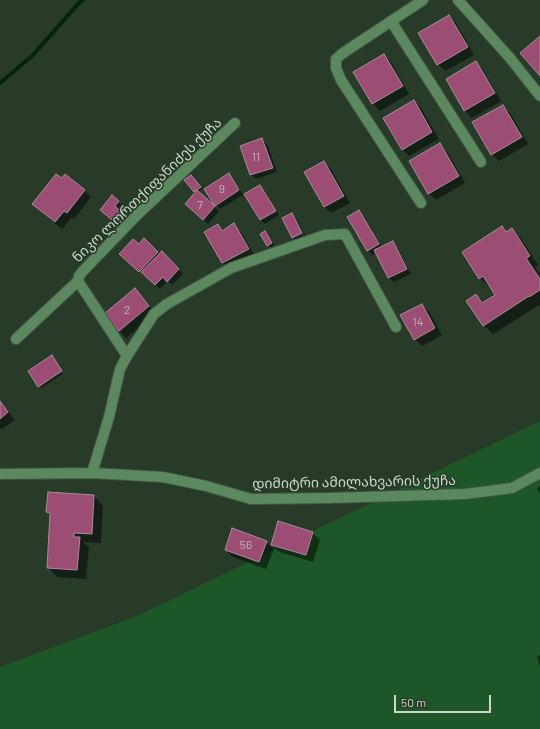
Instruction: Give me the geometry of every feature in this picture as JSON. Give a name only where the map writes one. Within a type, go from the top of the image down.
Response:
[{"type":"street","points":[[422,203],[341,80],[336,68],[336,59],[423,0]]},
{"type":"street","points":[[458,0],[510,58],[540,96]]},
{"type":"street","points":[[391,21],[481,162]]},
{"type":"street","name":"ნიკო ლორთქიფანიძეს ქუჩა","points":[[127,356],[78,281],[78,276],[137,215],[236,123]]},
{"type":"street","points":[[92,473],[109,417],[120,369],[154,314],[167,304],[231,268],[325,235],[345,234],[396,326]]},
{"type":"street","points":[[16,339],[78,281]]},
{"type":"street","name":"დიმიტრი ამილახვარის ქუჩა","points":[[0,474],[92,473],[163,477],[206,486],[251,499],[465,494],[512,488],[540,473]]},
{"type":"green space","points":[[540,421],[540,729],[0,729],[0,667],[137,616]]},
{"type":"building","points":[[449,15],[468,47],[437,65],[418,33]]},
{"type":"building","points":[[540,36],[540,76],[520,53]]},
{"type":"building","points":[[384,54],[403,86],[372,104],[353,72]]},
{"type":"building","points":[[476,61],[495,93],[464,111],[446,79]]},
{"type":"building","points":[[414,100],[432,132],[402,150],[383,118]]},
{"type":"building","points":[[503,105],[522,137],[491,155],[472,122]]},
{"type":"building","points":[[262,138],[273,168],[250,175],[240,146]]},
{"type":"building","points":[[440,143],[459,176],[428,194],[409,161]]},
{"type":"building","points":[[324,161],[344,196],[324,207],[304,172]]},
{"type":"building","points":[[229,173],[239,190],[215,206],[204,189]]},
{"type":"building","points":[[56,174],[62,178],[65,174],[85,190],[67,213],[64,211],[55,222],[32,204]]},
{"type":"building","points":[[191,175],[201,187],[194,192],[184,180]]},
{"type":"building","points":[[260,185],[276,211],[260,220],[244,194]]},
{"type":"building","points":[[197,190],[215,206],[203,220],[185,204]]},
{"type":"building","points":[[112,195],[119,201],[115,206],[126,216],[118,225],[100,210]]},
{"type":"building","points":[[359,210],[379,244],[367,251],[347,217]]},
{"type":"building","points":[[292,213],[302,233],[292,238],[282,218]]},
{"type":"building","points":[[234,223],[249,249],[222,263],[204,232],[218,224],[222,231]]},
{"type":"building","points":[[502,226],[506,232],[512,228],[530,256],[526,258],[540,279],[540,290],[483,326],[466,301],[476,294],[482,303],[495,295],[483,276],[479,279],[462,252]]},
{"type":"building","points":[[265,231],[272,243],[267,246],[260,234]]},
{"type":"building","points":[[144,238],[158,252],[139,272],[119,254],[133,239],[139,244]]},
{"type":"building","points":[[393,241],[407,269],[388,278],[374,250]]},
{"type":"building","points":[[162,251],[179,269],[167,282],[163,277],[155,285],[141,272]]},
{"type":"building","points":[[135,288],[149,306],[119,331],[104,314]]},
{"type":"building","points":[[422,304],[435,328],[414,340],[400,315]]},
{"type":"building","points":[[52,355],[62,371],[38,387],[28,371]]},
{"type":"building","points":[[0,401],[8,412],[0,419]]},
{"type":"building","points":[[48,492],[94,495],[92,534],[74,533],[74,537],[80,537],[77,570],[47,568],[50,513],[46,512]]},
{"type":"building","points":[[278,521],[313,532],[306,555],[271,545]]},
{"type":"building","points":[[232,528],[267,541],[259,562],[225,550]]},
{"type":"waterway","points":[[0,83],[33,55],[83,0]]}]
